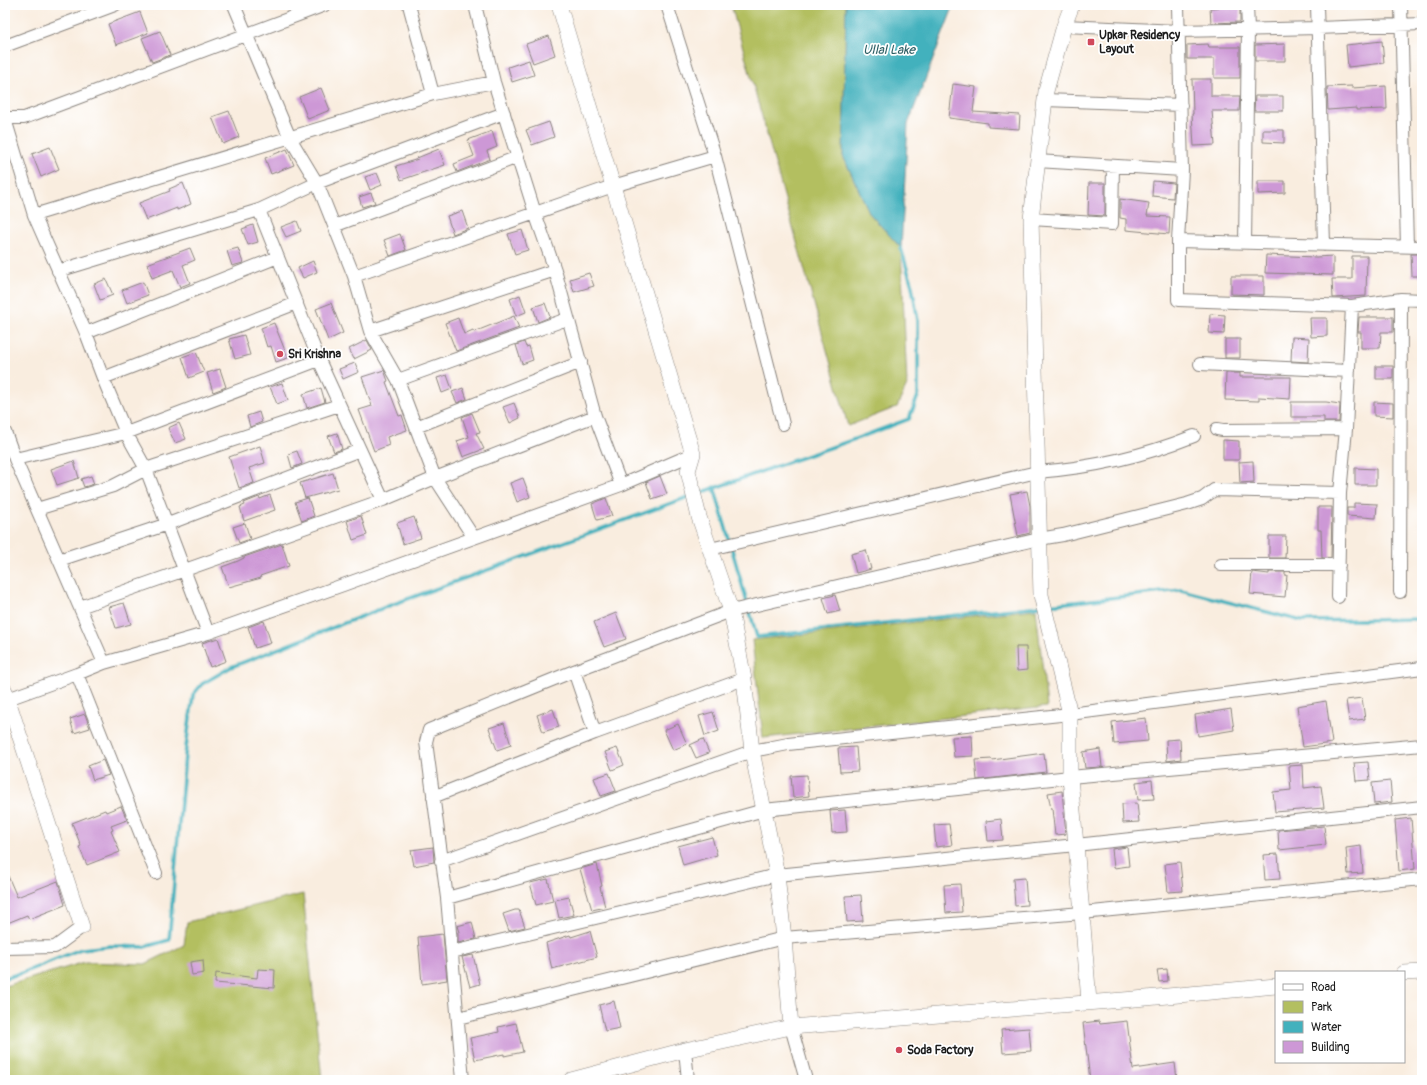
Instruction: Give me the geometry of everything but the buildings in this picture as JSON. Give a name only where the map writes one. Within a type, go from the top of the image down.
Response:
[{"type":"street","points":[[5,46],[115,5]]},
{"type":"street","points":[[234,5],[290,138],[317,183],[354,276],[370,331],[398,380],[435,478],[474,538]]},
{"type":"street","points":[[208,633],[146,469],[126,434],[86,332],[34,215],[5,118],[24,118],[247,35],[307,8],[325,5]]},
{"type":"street","points":[[409,5],[433,94]]},
{"type":"street","points":[[475,5],[494,82],[535,213],[555,270],[567,319],[581,362],[595,416],[621,485]]},
{"type":"street","points":[[559,5],[693,454],[688,471],[699,517],[731,611],[744,679],[752,751],[777,875],[791,1027],[806,1080]]},
{"type":"street","points":[[667,5],[715,156],[783,424]]},
{"type":"street","points":[[1072,5],[1064,26],[1046,91],[1031,219],[1041,596],[1070,714],[1070,777],[1089,1002]]},
{"type":"street","points":[[1178,5],[1182,170],[1178,241],[1178,300],[1352,306],[1401,300],[1422,300]]},
{"type":"street","points":[[1245,243],[1248,29],[1247,5]]},
{"type":"street","points":[[1317,5],[1324,245]]},
{"type":"street","points":[[1401,5],[1407,247]]},
{"type":"street","points":[[1064,26],[1179,31],[1422,24]]},
{"type":"street","points":[[34,215],[433,94],[494,82]]},
{"type":"street","points":[[1045,100],[1181,104]]},
{"type":"street","points":[[58,271],[259,210],[317,183],[504,113]]},
{"type":"street","points":[[354,276],[613,186],[715,156]]},
{"type":"street","points":[[334,226],[518,157]]},
{"type":"street","points":[[1038,161],[1182,170]]},
{"type":"street","points":[[1031,219],[1112,224],[1113,166]]},
{"type":"street","points":[[259,210],[319,360],[383,500]]},
{"type":"street","points":[[1178,241],[1422,247]]},
{"type":"street","points":[[86,332],[278,258]]},
{"type":"street","points":[[370,331],[555,270]]},
{"type":"street","points":[[1400,592],[1401,300]]},
{"type":"street","points":[[103,378],[296,303]]},
{"type":"street","points":[[1338,597],[1340,493],[1346,428],[1352,306]]},
{"type":"street","points":[[398,380],[567,319]]},
{"type":"street","points":[[15,459],[126,434],[319,360]]},
{"type":"street","points":[[416,427],[581,362]]},
{"type":"street","points":[[1200,364],[1349,371]]},
{"type":"street","points":[[37,509],[113,486],[146,469],[339,405]]},
{"type":"street","points":[[80,607],[383,500],[435,478],[595,416]]},
{"type":"street","points":[[1217,429],[1346,428]]},
{"type":"street","points":[[5,432],[15,459],[104,663]]},
{"type":"street","points":[[710,549],[1037,472],[1060,470],[1125,459],[1166,447],[1194,436]]},
{"type":"street","points":[[59,560],[168,524],[360,450]]},
{"type":"street","points":[[5,948],[55,947],[82,927],[6,696],[77,674],[104,663],[208,633],[621,485],[693,454]]},
{"type":"street","points":[[463,1080],[452,952],[426,742],[429,730],[574,671],[731,611],[1039,539],[1063,535],[1187,504],[1202,499],[1214,490],[1340,493]]},
{"type":"street","points":[[1221,565],[1339,565]]},
{"type":"street","points":[[441,860],[752,751],[788,744],[1070,714],[1422,668]]},
{"type":"street","points":[[574,671],[595,733]]},
{"type":"street","points":[[77,674],[156,873]]},
{"type":"street","points":[[433,797],[595,733],[744,679]]},
{"type":"street","points":[[446,898],[764,810],[1070,777],[1422,745]]},
{"type":"street","points":[[452,952],[777,875],[1422,808]]},
{"type":"street","points":[[458,1018],[784,938],[1082,913],[1422,879]]},
{"type":"street","points":[[1405,973],[1422,972]]},
{"type":"street","points":[[572,1080],[685,1050],[791,1027],[1275,986]]},
{"type":"street","points":[[685,1050],[688,1080]]},
{"type":"green space","points":[[731,5],[846,5],[843,156],[870,214],[901,248],[907,385],[897,407],[848,426]]},
{"type":"green space","points":[[1036,609],[1047,707],[763,738],[752,640]]},
{"type":"green space","points":[[303,894],[322,1080],[5,1080],[5,986],[85,962],[145,964],[184,945],[187,922]]},
{"type":"water","name":"Ullal Lake","points":[[846,5],[954,5],[908,124],[901,248],[870,214],[843,156]]},
{"type":"waterway","points":[[697,494],[909,419],[918,396],[918,321],[912,286],[901,248]]},
{"type":"waterway","points":[[714,487],[757,637],[1040,606]]},
{"type":"waterway","points":[[5,978],[22,973],[81,949],[111,946],[144,947],[169,940],[185,755],[193,695],[202,684],[231,667],[391,605],[691,496]]},
{"type":"waterway","points":[[1048,605],[1181,590],[1302,621],[1422,619]]},
{"type":"place","name":"Upkar Residency Layout","points":[[1091,42]]},
{"type":"place","name":"Sri Krishna","points":[[280,354]]},
{"type":"place","name":"Soda Factory","points":[[899,1050]]}]
